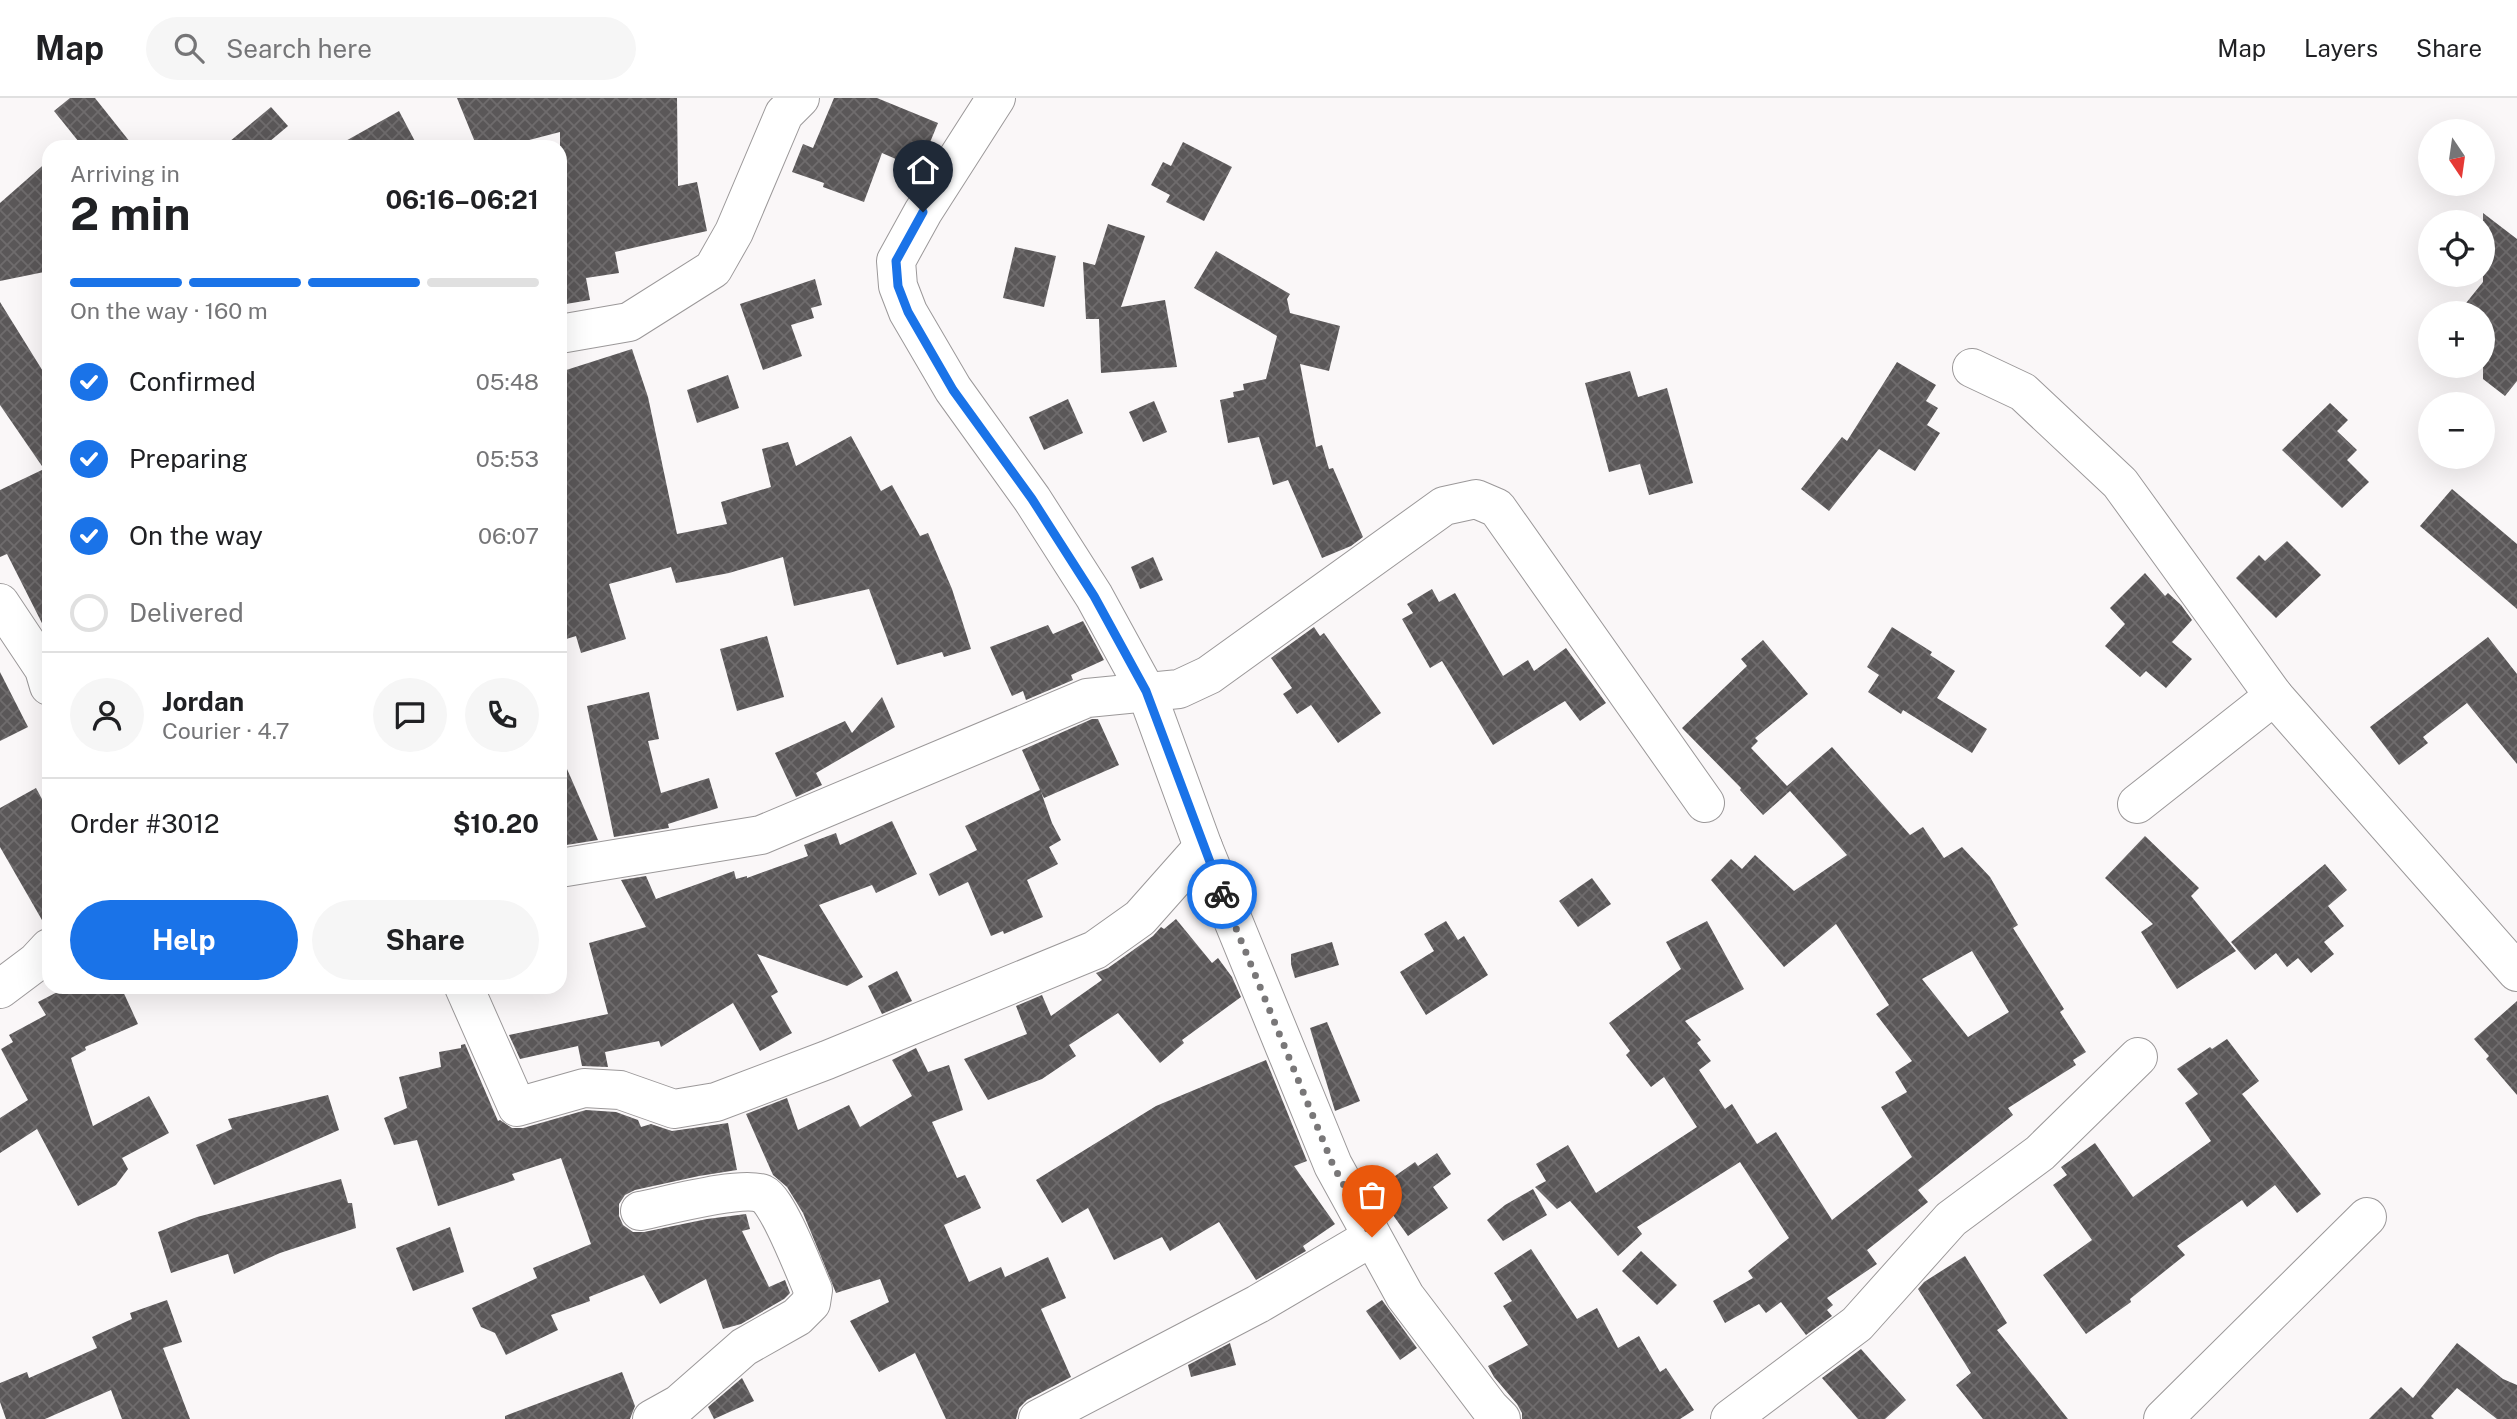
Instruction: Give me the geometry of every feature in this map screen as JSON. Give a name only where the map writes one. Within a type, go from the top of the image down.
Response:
[{"type":"street","points":[[567,333],[629,322],[713,269],[734,232],[784,114],[800,98]]},
{"type":"street","points":[[996,98],[923,212],[896,261],[898,286],[908,312],[953,390],[1046,520],[1094,596],[1146,691],[1203,847],[1333,1165],[1405,1296],[1489,1415]]},
{"type":"street","points":[[1972,368],[2023,393],[2120,483],[2274,696],[2517,972]]},
{"type":"street","points":[[567,867],[761,835],[1087,698],[1179,689],[1209,676],[1444,506],[1476,499],[1497,508],[1705,803]]},
{"type":"street","points":[[0,603],[42,667]]},
{"type":"street","points":[[2137,804],[2274,696]]},
{"type":"street","points":[[467,994],[517,1107],[584,1088],[620,1090],[674,1109],[716,1102],[827,1060],[1095,950],[1140,918],[1203,847]]},
{"type":"street","points":[[0,989],[42,956]]},
{"type":"street","points":[[1730,1419],[1857,1324],[1951,1219],[2040,1153],[2138,1057]]},
{"type":"street","points":[[640,1211],[746,1191],[765,1195],[777,1209],[813,1290],[811,1303],[797,1317],[744,1347],[679,1404],[652,1419]]},
{"type":"street","points":[[2165,1419],[2367,1217]]},
{"type":"street","points":[[1038,1419],[1258,1304],[1372,1237]]},
{"type":"building","points":[[70,98],[95,98],[128,140],[77,140],[54,111]]},
{"type":"building","points":[[457,98],[677,98],[678,186],[697,182],[707,231],[615,252],[619,273],[586,278],[590,300],[567,304],[567,140],[560,140],[560,132],[529,140],[474,140]]},
{"type":"building","points":[[834,98],[877,98],[938,123],[919,169],[882,153],[864,202],[823,187],[824,183],[792,172],[803,144],[813,148]]},
{"type":"building","points":[[271,107],[288,126],[271,140],[231,140]]},
{"type":"building","points":[[399,111],[414,140],[347,140]]},
{"type":"building","points":[[1183,142],[1232,167],[1204,221],[1166,202],[1170,195],[1151,185],[1163,162],[1171,166]]},
{"type":"building","points":[[42,166],[42,272],[0,281],[0,203]]},
{"type":"building","points":[[2495,222],[2517,239],[2517,381],[2505,396],[2483,379],[2495,378],[2495,301],[2468,301],[2479,287],[2495,287]]},
{"type":"building","points":[[1108,224],[1145,236],[1121,307],[1165,300],[1177,367],[1101,373],[1099,319],[1086,319],[1083,262],[1095,265]]},
{"type":"building","points":[[1015,247],[1056,256],[1044,307],[1003,298]]},
{"type":"building","points":[[1216,251],[1290,294],[1287,299],[1290,313],[1340,326],[1329,371],[1300,364],[1316,447],[1322,445],[1329,469],[1333,468],[1363,537],[1351,546],[1322,558],[1288,480],[1273,485],[1259,437],[1228,443],[1220,400],[1234,397],[1233,392],[1244,390],[1243,384],[1266,379],[1277,336],[1194,288]]},
{"type":"building","points":[[815,279],[822,305],[811,308],[814,318],[791,325],[802,356],[763,370],[740,304]]},
{"type":"building","points":[[0,302],[42,370],[42,466],[0,405]]},
{"type":"building","points":[[632,349],[648,397],[677,534],[727,524],[721,502],[771,487],[762,449],[788,442],[796,466],[851,436],[881,491],[892,485],[920,536],[928,533],[952,589],[971,649],[944,657],[942,652],[897,665],[869,589],[794,606],[783,557],[729,573],[676,583],[671,567],[609,584],[626,639],[581,653],[576,636],[567,639],[567,370]]},
{"type":"building","points":[[1897,362],[1936,385],[1926,401],[1938,408],[1927,425],[1940,433],[1915,471],[1879,449],[1829,511],[1801,489],[1842,437],[1847,441]]},
{"type":"building","points":[[1630,371],[1638,397],[1667,388],[1693,483],[1649,495],[1640,464],[1609,472],[1585,383]]},
{"type":"building","points":[[728,375],[739,408],[697,423],[687,390]]},
{"type":"building","points":[[1068,399],[1083,433],[1044,450],[1029,417]]},
{"type":"building","points":[[1154,401],[1167,432],[1143,442],[1129,412]]},
{"type":"building","points":[[2330,403],[2348,420],[2337,431],[2357,450],[2347,460],[2369,482],[2342,508],[2282,450]]},
{"type":"building","points":[[42,470],[42,623],[7,554],[0,557],[0,490]]},
{"type":"building","points":[[2452,489],[2517,544],[2517,609],[2420,526]]},
{"type":"building","points":[[2287,541],[2321,575],[2276,618],[2236,578],[2259,555],[2265,561]]},
{"type":"building","points":[[1153,557],[1163,580],[1140,589],[1131,567]]},
{"type":"building","points":[[2145,573],[2165,596],[2168,593],[2181,605],[2192,620],[2172,642],[2192,659],[2166,688],[2146,671],[2140,677],[2105,646],[2125,624],[2110,608]]},
{"type":"building","points":[[1432,589],[1439,602],[1455,593],[1503,676],[1528,660],[1534,671],[1566,648],[1606,703],[1580,721],[1565,701],[1493,745],[1442,661],[1430,668],[1402,619],[1413,613],[1407,604]]},
{"type":"building","points":[[1083,621],[1104,660],[1071,675],[1073,680],[1026,700],[1023,691],[1012,696],[990,647],[1048,625],[1053,634]]},
{"type":"building","points":[[1314,627],[1320,636],[1324,633],[1381,713],[1338,743],[1311,705],[1297,714],[1283,694],[1292,688],[1271,658]]},
{"type":"building","points":[[1892,627],[1932,652],[1930,655],[1955,671],[1937,698],[1987,729],[1972,753],[1903,710],[1901,714],[1868,692],[1879,675],[1867,667]]},
{"type":"building","points":[[767,636],[784,697],[737,711],[720,649]]},
{"type":"building","points":[[2488,637],[2517,674],[2517,764],[2467,703],[2423,737],[2428,743],[2399,765],[2370,727]]},
{"type":"building","points":[[1763,640],[1808,694],[1755,738],[1758,741],[1751,748],[1787,786],[1832,747],[1910,835],[1923,827],[1944,858],[1962,847],[1990,877],[2018,925],[2013,928],[2064,1009],[2060,1012],[2086,1052],[2073,1060],[2076,1065],[2008,1108],[2013,1115],[1918,1190],[1928,1202],[1867,1250],[1877,1264],[1827,1298],[1833,1305],[1827,1310],[1832,1316],[1806,1335],[1781,1302],[1766,1313],[1759,1304],[1725,1323],[1713,1301],[1753,1278],[1748,1271],[1789,1238],[1740,1162],[1637,1227],[1642,1234],[1618,1256],[1570,1201],[1557,1209],[1535,1187],[1546,1181],[1536,1164],[1568,1145],[1596,1193],[1697,1127],[1664,1077],[1651,1087],[1626,1055],[1630,1051],[1609,1023],[1681,969],[1666,942],[1707,921],[1744,989],[1685,1021],[1701,1040],[1697,1043],[1711,1061],[1699,1070],[1725,1109],[1732,1104],[1757,1144],[1776,1132],[1832,1220],[1912,1157],[1881,1107],[1907,1092],[1895,1072],[1912,1061],[1876,1014],[1889,1005],[1836,924],[1784,967],[1711,880],[1731,859],[1742,869],[1755,855],[1794,891],[1847,855],[1790,791],[1763,815],[1741,788],[1682,728],[1747,666],[1741,659]],"holes":[[[1972,951],[2009,1012],[1968,1037],[1922,979]]]},
{"type":"building","points":[[0,672],[28,727],[0,741]]},
{"type":"building","points":[[649,692],[659,739],[648,741],[661,793],[709,778],[718,808],[668,824],[669,828],[614,837],[587,706]]},
{"type":"building","points":[[882,697],[895,727],[816,773],[822,785],[796,797],[775,753],[845,721],[852,733]]},
{"type":"building","points":[[1092,719],[1098,719],[1119,765],[1044,798],[1041,792],[1061,840],[1049,847],[1058,864],[1027,880],[1043,917],[1004,934],[1003,931],[991,936],[968,882],[939,896],[929,874],[977,850],[965,826],[1040,790],[1022,750]]},
{"type":"building","points":[[567,769],[598,840],[567,845]]},
{"type":"building","points":[[36,788],[42,799],[42,920],[0,847],[0,808]]},
{"type":"building","points":[[892,821],[917,874],[876,893],[872,885],[819,905],[863,977],[847,986],[757,954],[778,992],[771,996],[792,1033],[760,1051],[733,1003],[661,1047],[659,1041],[605,1052],[608,1067],[582,1066],[578,1046],[520,1059],[509,1035],[608,1014],[589,943],[646,927],[621,880],[646,876],[656,899],[734,871],[736,879],[747,878],[808,856],[804,845],[836,833],[840,845]]},
{"type":"building","points":[[2145,836],[2199,888],[2191,896],[2236,951],[2177,989],[2141,932],[2153,924],[2105,878]]},
{"type":"building","points":[[2325,864],[2347,890],[2328,906],[2344,926],[2324,942],[2334,954],[2311,973],[2298,958],[2287,967],[2276,953],[2255,970],[2231,942]]},
{"type":"building","points":[[1592,878],[1611,904],[1578,927],[1559,901]]},
{"type":"building","points":[[1176,919],[1212,963],[1218,958],[1232,977],[1241,997],[1182,1040],[1184,1043],[1160,1063],[1118,1013],[1069,1045],[1076,1056],[1042,1079],[988,1100],[964,1059],[1027,1034],[1016,1006],[1042,995],[1051,1016],[1102,980],[1096,973],[1108,968],[1153,936],[1161,927],[1164,929]]},
{"type":"building","points":[[1446,921],[1458,940],[1464,936],[1488,975],[1426,1015],[1400,972],[1434,951],[1424,934]]},
{"type":"building","points":[[1332,942],[1339,965],[1295,978],[1291,954]]},
{"type":"building","points":[[897,971],[912,1001],[882,1014],[868,986]]},
{"type":"building","points":[[53,994],[124,994],[138,1024],[85,1047],[86,1050],[71,1058],[93,1126],[149,1096],[169,1133],[122,1158],[128,1169],[116,1185],[78,1206],[37,1129],[0,1153],[0,1118],[28,1100],[1,1049],[13,1042],[9,1035],[46,1015],[38,1002]]},
{"type":"building","points":[[2517,1001],[2517,1095],[2486,1059],[2489,1056],[2474,1039]]},
{"type":"building","points":[[1327,1022],[1360,1101],[1335,1111],[1310,1028]]},
{"type":"building","points":[[2227,1039],[2259,1081],[2242,1094],[2321,1194],[2297,1213],[2275,1185],[2247,1207],[2242,1200],[2177,1246],[2185,1255],[2130,1299],[2131,1302],[2086,1334],[2043,1275],[2092,1240],[2053,1185],[2067,1175],[2061,1167],[2095,1143],[2133,1197],[2211,1141],[2185,1103],[2198,1094],[2177,1069]]},
{"type":"building","points":[[465,1044],[498,1121],[512,1128],[523,1128],[586,1110],[616,1112],[638,1120],[641,1127],[651,1124],[672,1131],[728,1123],[737,1170],[635,1190],[625,1195],[619,1204],[619,1216],[623,1225],[633,1232],[644,1232],[746,1214],[750,1229],[742,1231],[769,1287],[785,1280],[790,1293],[741,1324],[723,1329],[706,1279],[660,1304],[644,1275],[589,1297],[590,1301],[551,1315],[558,1330],[506,1355],[495,1333],[481,1327],[472,1308],[537,1278],[533,1268],[591,1244],[561,1158],[512,1174],[515,1180],[438,1206],[417,1140],[394,1145],[384,1118],[407,1108],[399,1077],[441,1067],[439,1052],[461,1048],[461,1045]]},
{"type":"building","points":[[916,1048],[928,1072],[949,1065],[963,1110],[932,1122],[957,1178],[965,1175],[981,1208],[944,1225],[969,1282],[1001,1267],[1005,1277],[1048,1257],[1066,1298],[1041,1309],[1071,1377],[1027,1400],[1019,1408],[1016,1419],[946,1419],[915,1353],[879,1372],[850,1321],[889,1302],[880,1279],[836,1293],[803,1213],[787,1187],[773,1175],[746,1114],[787,1098],[798,1130],[849,1105],[860,1127],[912,1096],[892,1060]]},
{"type":"building","points":[[1266,1060],[1307,1161],[1294,1166],[1335,1224],[1303,1246],[1306,1251],[1256,1280],[1219,1222],[1170,1251],[1162,1237],[1114,1260],[1088,1208],[1062,1223],[1036,1180],[1156,1106]]},
{"type":"building","points":[[328,1095],[339,1130],[214,1185],[196,1145],[232,1129],[228,1119]]},
{"type":"building","points":[[1437,1153],[1451,1174],[1433,1187],[1448,1208],[1408,1236],[1375,1190],[1415,1162],[1418,1166]]},
{"type":"building","points":[[341,1179],[348,1203],[352,1203],[356,1228],[280,1253],[234,1274],[228,1254],[171,1273],[158,1232],[197,1217]]},
{"type":"building","points":[[1533,1189],[1547,1215],[1503,1241],[1487,1220],[1505,1205]]},
{"type":"building","points":[[450,1227],[464,1272],[413,1291],[396,1248]]},
{"type":"building","points":[[1531,1249],[1577,1319],[1597,1308],[1618,1348],[1639,1336],[1660,1372],[1666,1368],[1694,1410],[1680,1419],[1522,1419],[1517,1404],[1488,1366],[1528,1345],[1503,1306],[1512,1301],[1494,1273]]},
{"type":"building","points":[[1641,1251],[1677,1285],[1657,1305],[1622,1271]]},
{"type":"building","points":[[1965,1256],[2007,1323],[1997,1330],[2068,1419],[1983,1419],[1956,1385],[1971,1373],[1918,1289],[1924,1282]]},
{"type":"building","points":[[167,1300],[182,1342],[163,1348],[190,1419],[122,1419],[111,1390],[45,1419],[6,1419],[0,1402],[0,1383],[27,1372],[29,1378],[97,1348],[92,1337],[132,1319],[130,1313]]},
{"type":"building","points":[[1382,1300],[1417,1348],[1400,1360],[1366,1311]]},
{"type":"building","points":[[1230,1343],[1236,1365],[1191,1377],[1188,1365]]},
{"type":"building","points":[[2457,1343],[2503,1379],[2517,1385],[2517,1419],[2497,1419],[2457,1388],[2431,1416],[2434,1419],[2369,1419],[2401,1387],[2413,1398]]},
{"type":"building","points":[[1861,1349],[1906,1400],[1885,1419],[1858,1419],[1822,1378]]},
{"type":"building","points":[[622,1372],[635,1406],[630,1419],[505,1419],[505,1416]]},
{"type":"building","points":[[742,1378],[754,1401],[714,1419],[708,1407]]},
{"type":"way so far","points":[[1222,894],[1333,1165],[1372,1237]]},
{"type":"route","points":[[923,212],[896,261],[898,286],[908,312],[953,390],[1032,499],[1094,596],[1146,691],[1222,894]]}]
